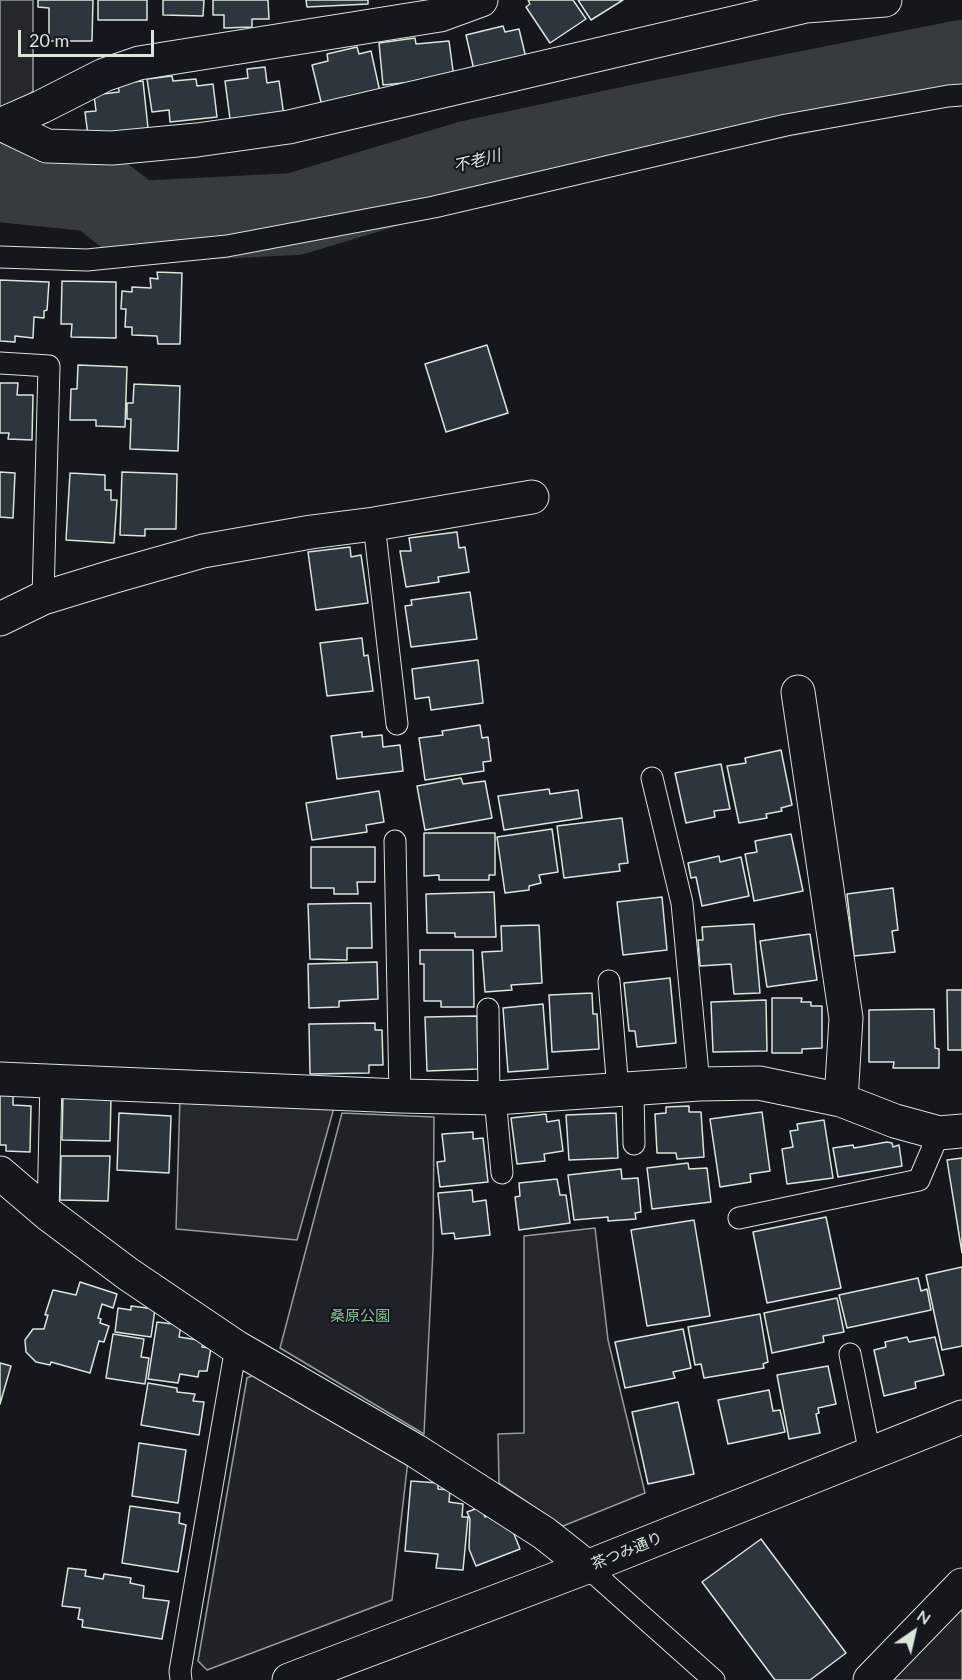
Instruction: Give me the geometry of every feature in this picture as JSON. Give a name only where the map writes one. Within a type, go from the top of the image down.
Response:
[{"type":"street","points":[[2,125],[104,75],[139,63],[440,15],[481,0]]},
{"type":"street","points":[[2,125],[47,146],[58,147],[112,148],[254,132],[322,119],[806,6],[885,0]]},
{"type":"street","points":[[0,618],[43,598],[203,551],[532,497]]},
{"type":"street","points":[[798,692],[846,1018],[841,1100]]},
{"type":"street","points":[[0,1079],[492,1098],[699,1084],[759,1083],[841,1100],[895,1121],[950,1132]]},
{"type":"street","points":[[0,1173],[48,1214],[128,1274],[236,1347],[416,1451],[544,1533],[587,1567]]},
{"type":"street","name":"茶つみ通り","points":[[310,1676],[962,1417]]},
{"type":"street","points":[[870,1680],[962,1585]]},
{"type":"lane","points":[[0,256],[87,260],[227,246],[434,207],[786,125],[962,95]]},
{"type":"lane","points":[[0,363],[49,366],[43,598]]},
{"type":"lane","points":[[374,524],[397,724]]},
{"type":"lane","points":[[652,778],[682,903],[699,1084]]},
{"type":"lane","points":[[395,841],[400,1096]]},
{"type":"lane","points":[[609,981],[634,1144]]},
{"type":"lane","points":[[488,1009],[492,1098],[502,1173]]},
{"type":"lane","points":[[48,1214],[51,1080]]},
{"type":"lane","points":[[738,1218],[919,1180],[950,1132]]},
{"type":"lane","points":[[181,1680],[180,1671],[236,1347]]},
{"type":"lane","points":[[850,1354],[870,1454]]},
{"type":"lane","points":[[587,1567],[714,1680]]},
{"type":"green space","name":"桑原公園","points":[[342,1113],[434,1117],[433,1250],[424,1434],[280,1348]]},
{"type":"green space","points":[[258,1373],[408,1460],[392,1600],[207,1670],[198,1661],[247,1378]]},
{"type":"green space","points":[[962,1606],[962,1680],[889,1680]]},
{"type":"shaded area","points":[[0,0],[33,0],[33,91],[15,107],[0,108]]},
{"type":"shaded area","points":[[180,1098],[335,1104],[297,1240],[176,1229]]},
{"type":"shaded area","points":[[595,1228],[608,1340],[645,1493],[563,1526],[499,1483],[498,1434],[524,1433],[524,1236]]},
{"type":"building","points":[[38,0],[93,0],[92,41],[49,41],[49,8],[38,7]]},
{"type":"building","points":[[98,0],[147,0],[147,20],[98,20]]},
{"type":"building","points":[[163,0],[204,0],[203,16],[163,15]]},
{"type":"building","points":[[213,0],[268,0],[269,19],[252,19],[252,27],[224,28],[224,15],[213,15]]},
{"type":"building","points":[[306,0],[368,0],[368,4],[307,7]]},
{"type":"building","points":[[528,0],[573,0],[586,19],[550,43],[526,7],[530,4]]},
{"type":"building","points":[[578,0],[623,0],[591,20]]},
{"type":"building","points":[[503,26],[505,32],[519,29],[526,58],[474,70],[466,35]]},
{"type":"building","points":[[415,38],[416,44],[449,41],[454,78],[383,85],[379,43]]},
{"type":"building","points":[[357,47],[359,54],[371,51],[380,92],[322,106],[312,65],[328,61],[327,54]]},
{"type":"building","points":[[265,67],[267,83],[279,81],[284,116],[230,119],[225,81],[248,78],[247,69]]},
{"type":"building","points":[[172,76],[173,81],[196,79],[197,86],[213,84],[217,117],[170,122],[169,110],[152,112],[147,79]]},
{"type":"building","points":[[143,81],[148,128],[88,136],[85,112],[96,111],[94,95],[119,92],[118,83]]},
{"type":"building","points":[[157,272],[182,273],[180,344],[158,344],[157,336],[132,335],[132,327],[125,327],[126,309],[121,309],[122,291],[132,292],[132,287],[151,288],[150,278],[158,279]]},
{"type":"building","points":[[0,280],[49,282],[47,310],[44,311],[44,318],[34,317],[33,338],[15,336],[15,342],[0,341]]},
{"type":"building","points":[[62,281],[116,282],[116,338],[71,337],[72,324],[61,324]]},
{"type":"building","points":[[487,345],[508,413],[446,432],[425,364]]},
{"type":"building","points":[[78,365],[127,367],[125,427],[96,426],[96,420],[70,420],[71,389],[77,389]]},
{"type":"building","points":[[0,383],[18,383],[17,395],[33,395],[32,440],[8,439],[9,433],[0,433]]},
{"type":"building","points":[[134,384],[180,386],[178,451],[130,449],[131,419],[127,419],[127,403],[133,403]]},
{"type":"building","points":[[0,472],[15,473],[13,518],[0,517]]},
{"type":"building","points":[[122,472],[177,474],[176,529],[145,529],[145,536],[120,535]]},
{"type":"building","points":[[70,473],[105,475],[105,490],[111,490],[111,500],[117,500],[114,543],[66,540]]},
{"type":"building","points":[[457,532],[459,548],[465,547],[469,572],[438,577],[439,582],[406,587],[400,551],[411,551],[409,538]]},
{"type":"building","points":[[350,547],[351,557],[361,555],[368,603],[316,610],[308,552]]},
{"type":"building","points":[[470,592],[477,639],[411,647],[405,606],[412,605],[411,600]]},
{"type":"building","points":[[362,638],[364,656],[368,655],[373,691],[327,696],[320,643]]},
{"type":"building","points":[[478,660],[483,703],[431,710],[429,697],[415,699],[412,669]]},
{"type":"building","points":[[480,725],[482,738],[488,737],[491,761],[483,762],[484,771],[425,780],[419,738],[443,735],[442,731]]},
{"type":"building","points":[[362,732],[362,737],[382,735],[383,747],[400,745],[403,771],[337,779],[331,736]]},
{"type":"building","points":[[781,750],[792,805],[781,808],[782,811],[766,814],[767,818],[739,823],[727,766],[746,763],[745,758]]},
{"type":"building","points":[[721,764],[730,809],[714,811],[715,817],[686,823],[675,773]]},
{"type":"building","points":[[461,778],[463,784],[485,781],[492,818],[425,830],[417,786]]},
{"type":"building","points":[[549,789],[550,794],[578,790],[582,818],[504,830],[498,796]]},
{"type":"building","points":[[379,791],[384,822],[366,825],[367,832],[312,840],[306,803]]},
{"type":"building","points":[[622,818],[628,863],[619,864],[620,871],[564,878],[557,826]]},
{"type":"building","points":[[552,829],[558,872],[539,875],[541,883],[529,886],[529,890],[505,893],[497,837]]},
{"type":"building","points":[[424,833],[495,833],[495,875],[489,875],[489,880],[439,880],[439,875],[424,876]]},
{"type":"building","points":[[791,834],[803,891],[754,901],[745,854],[757,852],[755,841]]},
{"type":"building","points":[[311,847],[375,847],[375,882],[357,882],[358,894],[334,894],[334,888],[311,888]]},
{"type":"building","points":[[719,856],[720,862],[741,857],[749,896],[702,906],[696,877],[691,878],[688,863]]},
{"type":"building","points":[[893,888],[898,930],[892,931],[895,952],[854,956],[847,894]]},
{"type":"building","points":[[494,892],[496,937],[455,937],[455,933],[427,933],[426,894]]},
{"type":"building","points":[[662,897],[667,950],[623,955],[617,902]]},
{"type":"building","points":[[371,903],[372,948],[347,948],[347,960],[310,959],[308,904]]},
{"type":"building","points":[[754,924],[760,993],[734,994],[731,964],[700,966],[698,940],[703,940],[702,927]]},
{"type":"building","points":[[539,925],[542,983],[511,985],[512,990],[485,992],[482,952],[502,951],[501,926]]},
{"type":"building","points":[[810,934],[817,980],[767,987],[760,941]]},
{"type":"building","points":[[420,950],[473,950],[474,1007],[441,1007],[441,1001],[424,1001],[424,964],[420,964]]},
{"type":"building","points":[[377,962],[378,999],[339,1001],[339,1007],[309,1008],[308,964]]},
{"type":"building","points":[[670,978],[676,1043],[637,1047],[635,1031],[629,1031],[624,983]]},
{"type":"building","points":[[947,990],[962,990],[962,1050],[948,1050]]},
{"type":"building","points":[[592,993],[593,1014],[597,1014],[599,1049],[552,1052],[549,995]]},
{"type":"building","points":[[772,998],[802,998],[801,1002],[811,1002],[811,1006],[822,1006],[822,1048],[802,1049],[802,1053],[772,1053]]},
{"type":"building","points":[[766,1000],[767,1051],[713,1052],[711,1002]]},
{"type":"building","points":[[543,1004],[548,1069],[508,1072],[503,1008]]},
{"type":"building","points":[[934,1009],[935,1048],[939,1049],[939,1068],[893,1068],[894,1062],[869,1062],[869,1010]]},
{"type":"building","points":[[477,1016],[478,1069],[427,1071],[425,1017]]},
{"type":"building","points":[[375,1023],[375,1030],[382,1030],[383,1065],[369,1065],[369,1073],[310,1074],[309,1024]]},
{"type":"building","points":[[0,1092],[13,1092],[13,1105],[31,1106],[30,1152],[6,1151],[6,1145],[0,1145]]},
{"type":"building","points":[[63,1095],[111,1097],[110,1141],[62,1140]]},
{"type":"building","points":[[689,1106],[689,1112],[701,1112],[704,1157],[677,1159],[676,1153],[657,1153],[655,1114],[666,1113],[666,1107]]},
{"type":"building","points":[[762,1112],[770,1171],[750,1174],[751,1182],[720,1187],[710,1119]]},
{"type":"building","points":[[119,1113],[171,1116],[169,1173],[117,1170]]},
{"type":"building","points":[[616,1113],[618,1158],[569,1160],[566,1115]]},
{"type":"building","points":[[546,1114],[547,1122],[559,1120],[563,1151],[544,1154],[545,1161],[517,1164],[511,1118]]},
{"type":"building","points":[[824,1120],[833,1178],[787,1184],[782,1149],[793,1147],[790,1131],[798,1130],[797,1124]]},
{"type":"building","points":[[473,1132],[473,1139],[483,1138],[488,1182],[440,1187],[437,1162],[445,1161],[442,1134]]},
{"type":"building","points":[[892,1143],[893,1147],[899,1145],[902,1166],[838,1177],[833,1148],[853,1145],[854,1148]]},
{"type":"building","points":[[61,1156],[110,1156],[108,1201],[60,1200]]},
{"type":"building","points":[[962,1158],[962,1253],[947,1160]]},
{"type":"building","points":[[688,1163],[689,1169],[707,1168],[711,1202],[652,1209],[647,1168]]},
{"type":"building","points":[[621,1169],[622,1179],[638,1178],[641,1212],[635,1213],[636,1219],[608,1221],[608,1217],[574,1220],[568,1175]]},
{"type":"building","points":[[557,1179],[560,1195],[566,1195],[570,1223],[519,1230],[515,1197],[520,1196],[519,1183]]},
{"type":"building","points":[[472,1190],[473,1202],[486,1200],[490,1235],[455,1239],[454,1233],[442,1234],[438,1193]]},
{"type":"building","points":[[826,1217],[841,1288],[767,1303],[753,1232]]},
{"type":"building","points":[[694,1220],[710,1316],[647,1326],[631,1230]]},
{"type":"building","points":[[962,1267],[962,1346],[942,1350],[926,1275]]},
{"type":"building","points":[[918,1278],[921,1291],[927,1289],[931,1310],[847,1328],[839,1295]]},
{"type":"building","points":[[80,1282],[117,1294],[113,1308],[102,1304],[98,1318],[101,1319],[100,1323],[109,1326],[104,1342],[99,1341],[90,1373],[51,1362],[50,1365],[36,1362],[26,1352],[25,1340],[33,1329],[44,1329],[48,1315],[45,1315],[53,1290],[76,1295]]},
{"type":"building","points":[[837,1298],[844,1332],[823,1336],[824,1342],[772,1353],[764,1313]]},
{"type":"building","points":[[131,1306],[155,1309],[151,1337],[115,1332],[118,1308],[131,1310]]},
{"type":"building","points":[[760,1314],[768,1362],[763,1364],[764,1368],[704,1378],[701,1364],[695,1365],[688,1327]]},
{"type":"building","points":[[157,1322],[181,1325],[179,1337],[204,1341],[202,1347],[211,1348],[207,1371],[199,1371],[198,1377],[180,1374],[178,1383],[148,1379]]},
{"type":"building","points":[[683,1329],[691,1368],[673,1372],[675,1378],[625,1388],[615,1342]]},
{"type":"building","points":[[113,1334],[144,1339],[141,1357],[149,1358],[145,1384],[106,1378]]},
{"type":"building","points":[[907,1337],[909,1342],[935,1337],[944,1375],[915,1382],[916,1388],[884,1396],[874,1350],[886,1347],[885,1342]]},
{"type":"building","points":[[0,1363],[11,1366],[0,1404]]},
{"type":"building","points":[[828,1366],[836,1404],[818,1408],[819,1413],[816,1414],[820,1433],[789,1439],[777,1375]]},
{"type":"building","points":[[148,1383],[177,1388],[177,1392],[195,1394],[193,1401],[204,1402],[199,1435],[141,1425]]},
{"type":"building","points":[[769,1390],[773,1411],[780,1410],[785,1432],[728,1444],[718,1400]]},
{"type":"building","points":[[678,1402],[694,1474],[648,1484],[632,1412]]},
{"type":"building","points":[[139,1443],[186,1450],[178,1503],[132,1496]]},
{"type":"building","points":[[411,1481],[438,1483],[438,1489],[450,1490],[449,1502],[463,1504],[462,1517],[468,1517],[463,1570],[436,1568],[438,1554],[405,1551]]},
{"type":"building","points":[[130,1506],[180,1513],[179,1523],[186,1525],[178,1572],[122,1563]]},
{"type":"building","points":[[481,1507],[485,1517],[492,1514],[510,1524],[520,1549],[476,1566],[469,1549],[470,1519],[467,1512]]},
{"type":"building","points":[[761,1539],[846,1653],[810,1680],[775,1680],[702,1582]]},
{"type":"building","points":[[68,1568],[86,1570],[85,1576],[103,1579],[104,1574],[131,1578],[130,1583],[144,1586],[143,1598],[169,1601],[162,1639],[82,1627],[83,1620],[78,1619],[80,1608],[62,1606]]},
{"type":"waterway","name":"不老川","points":[[0,181],[96,191],[136,222],[295,214],[471,161],[962,61]]}]
